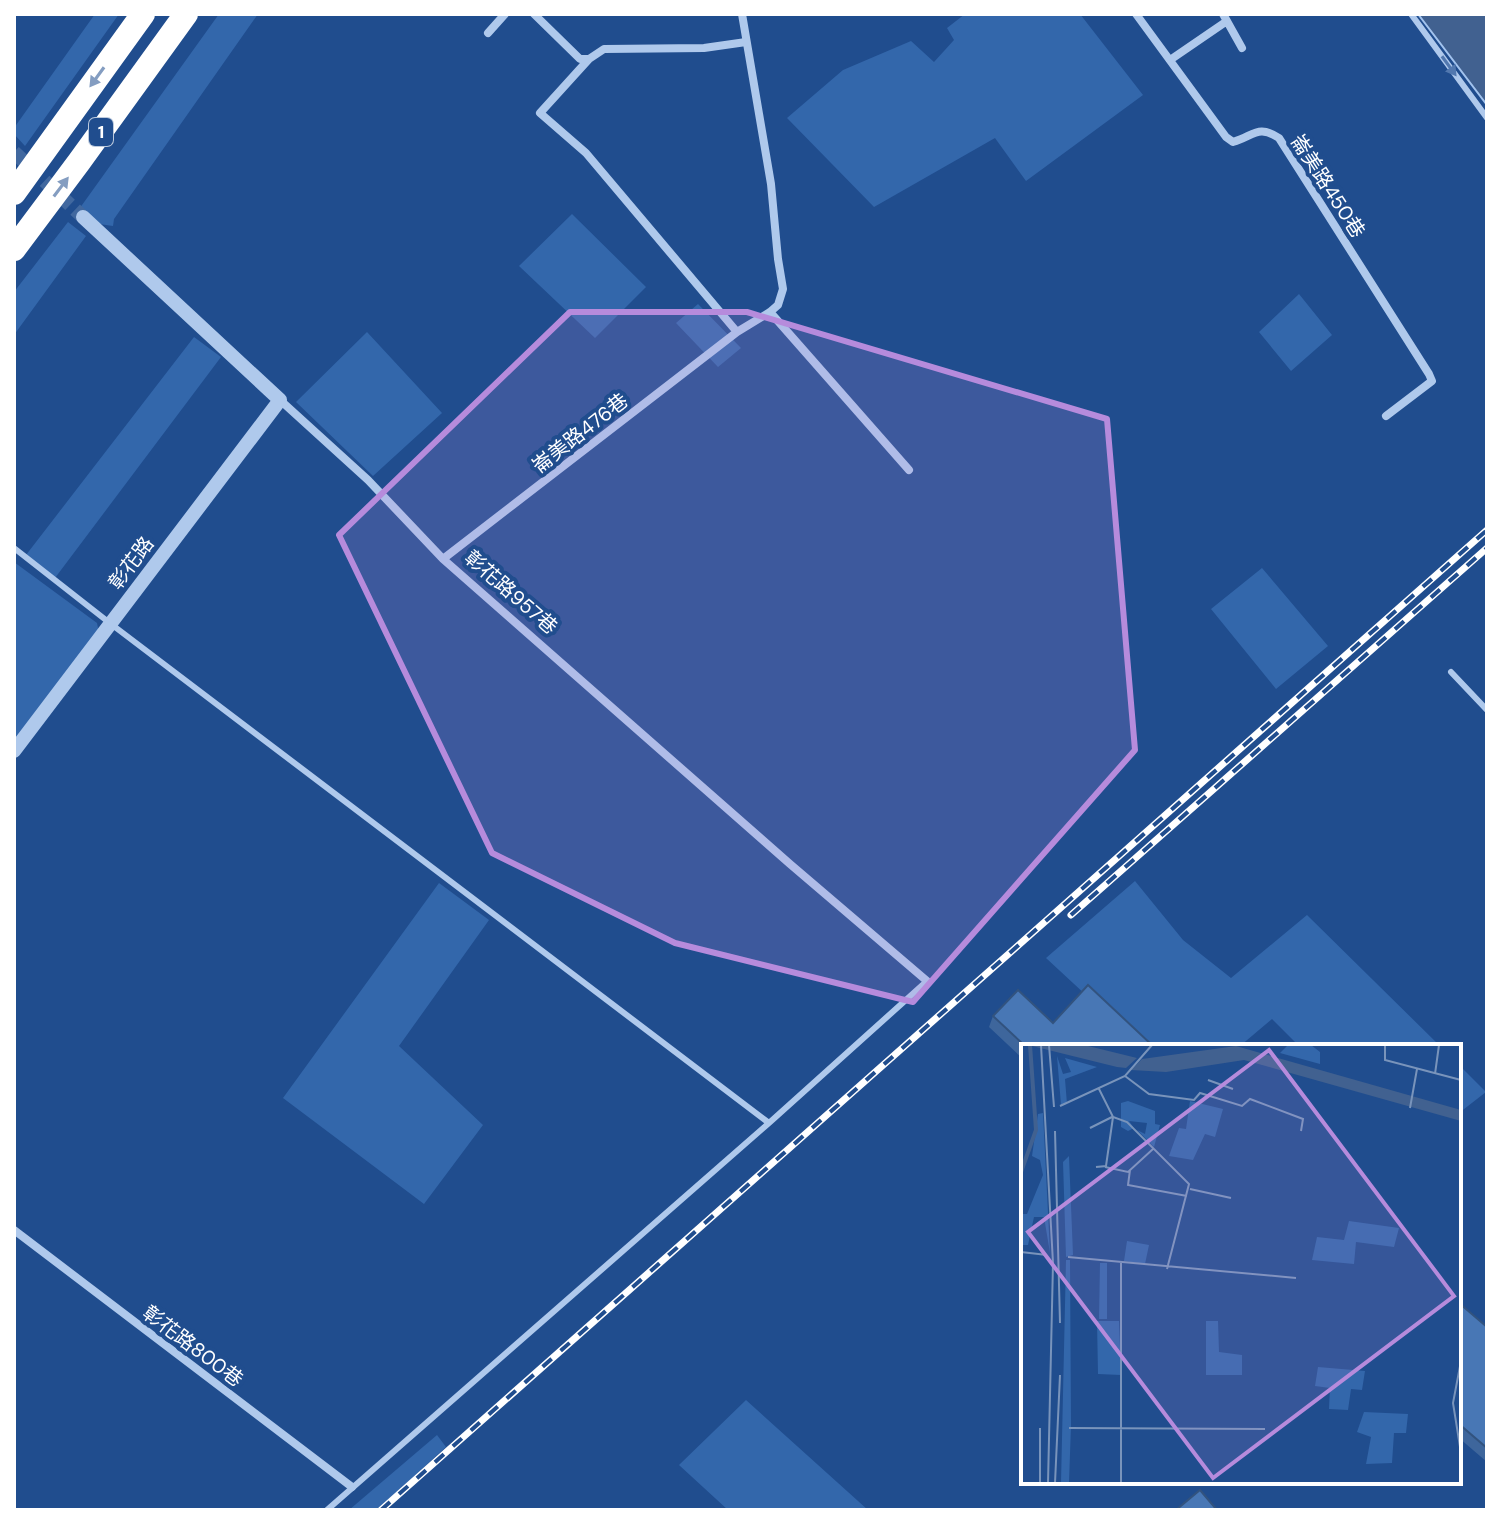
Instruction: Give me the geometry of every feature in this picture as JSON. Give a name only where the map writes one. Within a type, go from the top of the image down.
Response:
[{"type":"highway","name":"1","points":[[14,193],[143,14]]},
{"type":"highway","name":"1","points":[[14,249],[186,14]]},
{"type":"street","points":[[488,33],[505,14]]},
{"type":"street","points":[[534,14],[580,59],[589,59]]},
{"type":"street","points":[[742,14],[773,196],[783,289],[778,305],[770,312],[909,470]]},
{"type":"street","name":"崙美路450巷","points":[[1136,14],[1226,137],[1233,142],[1261,130],[1279,138],[1429,374],[1432,381],[1386,416]]},
{"type":"street","points":[[1170,60],[1225,18],[1242,48]]},
{"type":"street","points":[[737,332],[586,153],[540,113],[589,59],[604,49],[704,48],[746,42]]},
{"type":"street","name":"彰花路957巷","points":[[83,217],[368,480],[443,559],[927,981]]},
{"type":"street","name":"崙美路476巷","points":[[443,559],[737,332],[770,312]]},
{"type":"street","name":"彰花路","points":[[14,751],[280,400]]},
{"type":"street","name":"彰花路800巷","points":[[14,1230],[352,1487]]},
{"type":"lane","points":[[1411,14],[1487,118]]},
{"type":"lane","points":[[14,548],[769,1123]]},
{"type":"lane","points":[[1451,672],[1487,710]]},
{"type":"lane","points":[[327,1510],[927,981]]},
{"type":"highlighted area","points":[[570,312],[747,312],[1107,419],[1135,750],[913,1002],[675,943],[492,853],[339,535]]},
{"type":"shaded area","points":[[95,14],[119,14],[25,146],[14,134],[14,128]]},
{"type":"shaded area","points":[[219,14],[258,14],[114,219],[113,226],[99,224],[77,212]]},
{"type":"shaded area","points":[[965,14],[1080,14],[1143,95],[1026,181],[995,138],[874,207],[787,118],[843,70],[911,41],[934,62],[954,40],[947,28]]},
{"type":"shaded area","points":[[1418,14],[1487,14],[1487,105]]},
{"type":"shaded area","points":[[572,214],[646,287],[595,338],[519,266]]},
{"type":"shaded area","points":[[68,222],[86,236],[14,335],[14,292]]},
{"type":"shaded area","points":[[1299,294],[1332,335],[1291,371],[1259,332]]},
{"type":"shaded area","points":[[698,304],[741,348],[718,367],[676,323]]},
{"type":"shaded area","points":[[367,332],[442,413],[373,476],[296,402]]},
{"type":"shaded area","points":[[194,337],[221,357],[55,578],[26,555]]},
{"type":"shaded area","points":[[14,562],[97,623],[99,633],[14,746]]},
{"type":"shaded area","points":[[1262,568],[1328,646],[1276,689],[1211,609]]},
{"type":"shaded area","points":[[1135,881],[1183,940],[1231,978],[1307,915],[1438,1044],[1297,1044],[1272,1019],[1242,1044],[1139,1044],[1046,958]]},
{"type":"shaded area","points":[[439,883],[489,920],[399,1046],[483,1125],[424,1204],[283,1098]]},
{"type":"shaded area","points":[[1461,1067],[1486,1092],[1461,1111]]},
{"type":"shaded area","points":[[746,1400],[868,1510],[728,1510],[679,1465]]},
{"type":"shaded area","points":[[437,1435],[446,1447],[377,1510],[349,1510]]},
{"type":"building","points":[[1088,985],[1151,1044],[1023,1044],[993,1016],[1018,990],[1053,1023]]},
{"type":"building","points":[[1461,1305],[1487,1327],[1487,1448],[1461,1426]]},
{"type":"building","points":[[1200,1490],[1217,1510],[1176,1510]]},
{"type":"tunnel","points":[[14,152],[83,217]]},
{"type":"railway","points":[[381,1510],[1487,530]]},
{"type":"railway","points":[[1071,915],[1487,548]]}]
